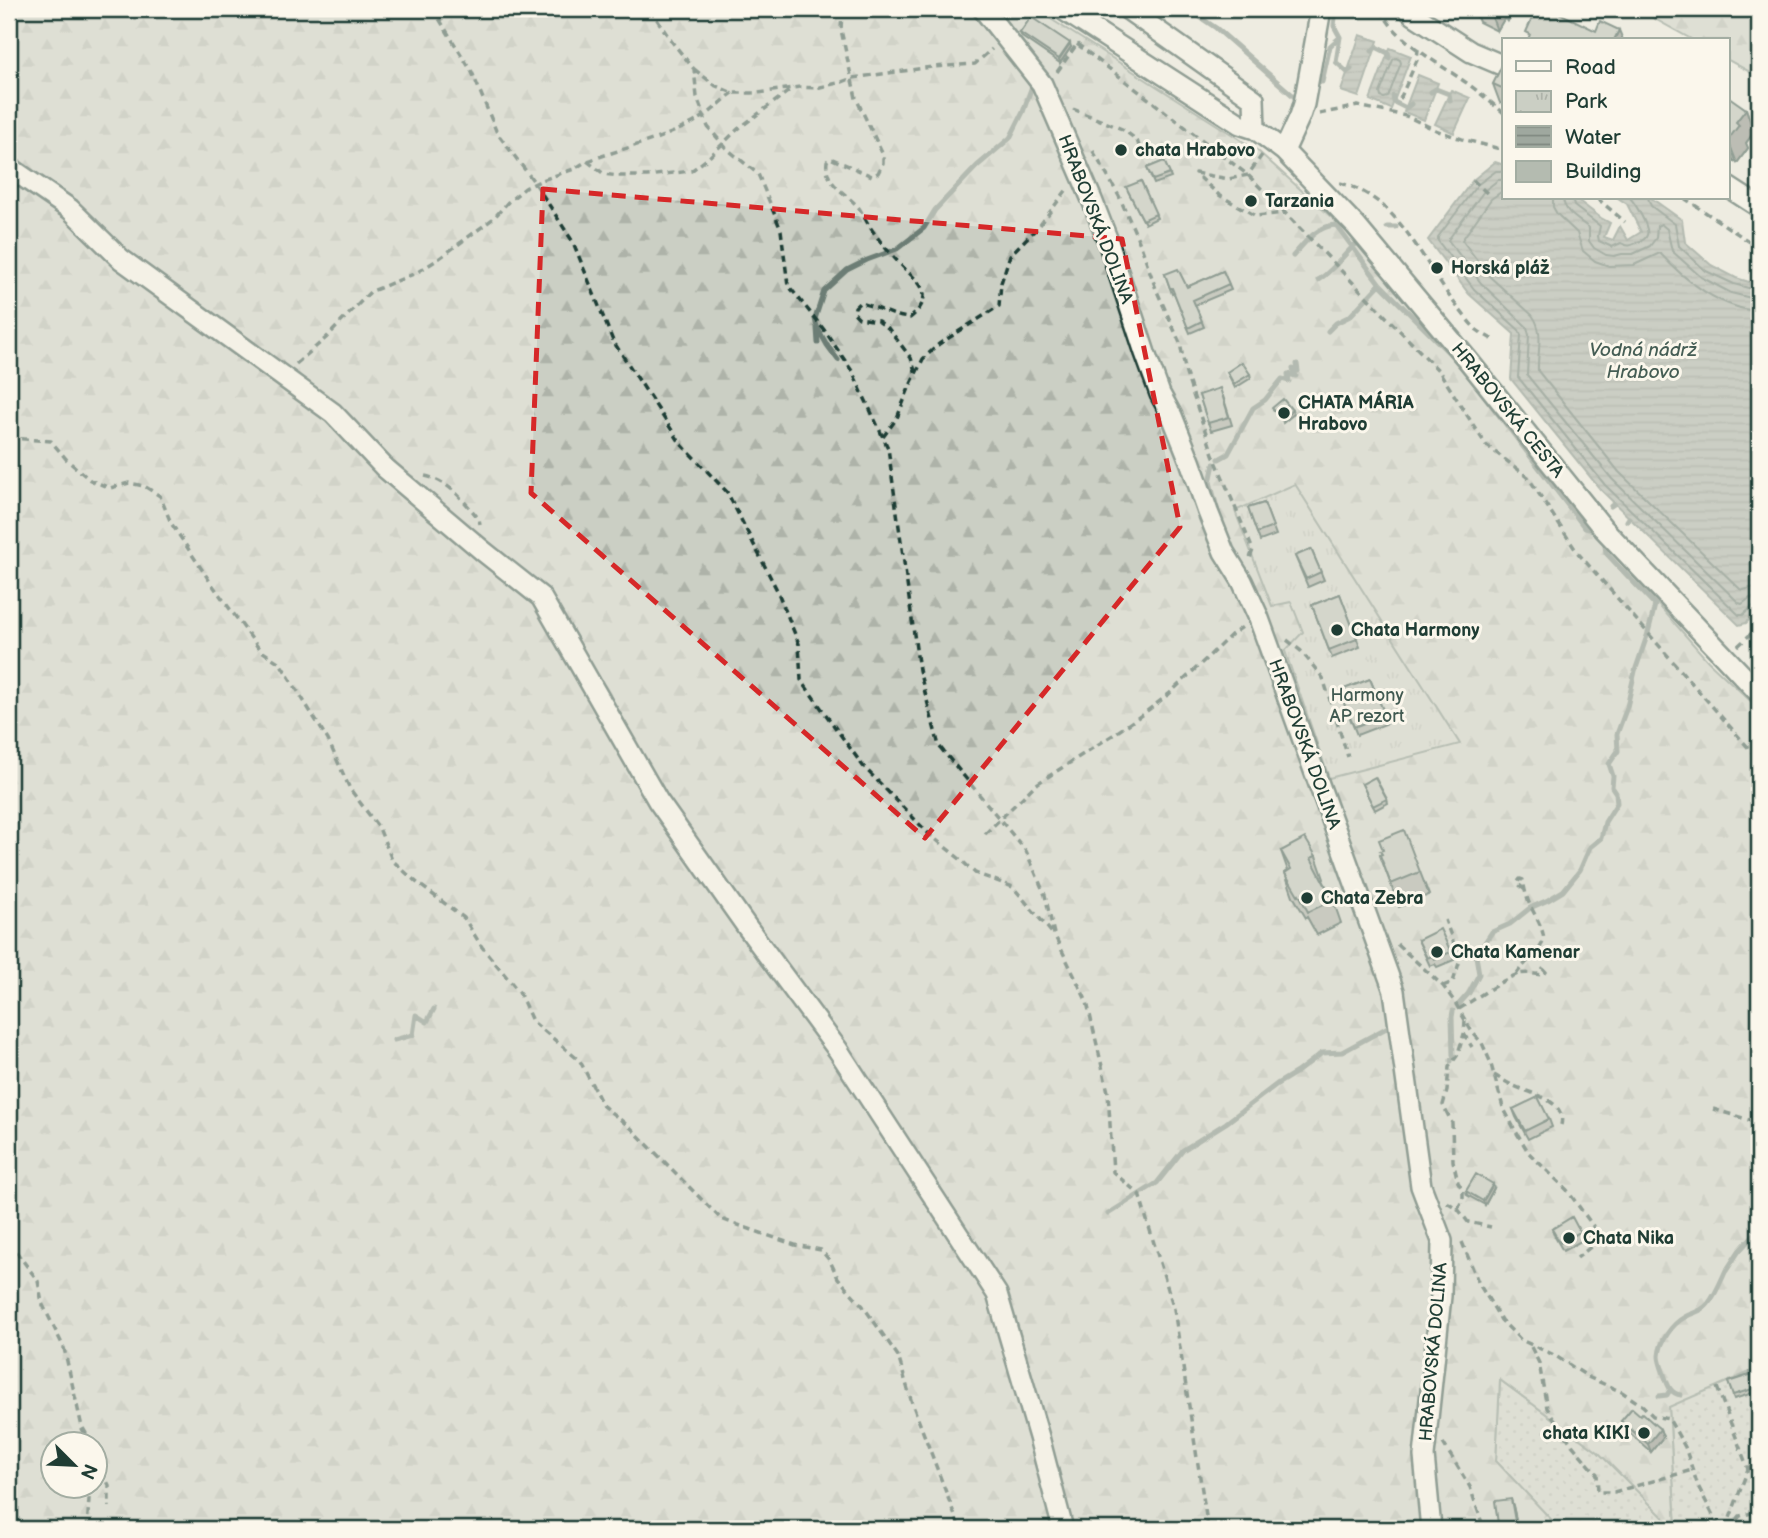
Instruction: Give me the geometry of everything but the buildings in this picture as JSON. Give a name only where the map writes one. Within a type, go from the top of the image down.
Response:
[{"type":"street","name":"HRABOVSKÁ DOLINA","points":[[983,9],[1042,84],[1082,174],[1108,241],[1160,394],[1172,416],[1224,551],[1259,618],[1395,991],[1421,1186],[1442,1241],[1441,1296],[1424,1455],[1431,1529]]},
{"type":"street","name":"HRABOVSKÁ CESTA","points":[[1062,9],[1240,124],[1255,129],[1284,151],[1356,226],[1602,528],[1759,693]]},
{"type":"street","points":[[1127,9],[1254,99],[1255,129]]},
{"type":"street","points":[[1284,151],[1304,102],[1321,9]]},
{"type":"street","points":[[1408,9],[1471,52],[1502,65]]},
{"type":"street","points":[[1427,9],[1436,29]]},
{"type":"street","points":[[9,167],[70,209],[121,258],[333,413],[384,468],[541,597],[658,801],[838,1050],[997,1294],[1063,1529]]},
{"type":"street","points":[[1730,188],[1759,206]]},
{"type":"path","points":[[433,9],[472,72],[497,133],[535,183],[573,242],[613,341],[681,444],[727,492],[777,590],[799,643],[801,680],[863,766],[929,834],[975,873],[1013,887],[1054,934]]},
{"type":"path","points":[[650,9],[672,42],[695,69],[716,86],[733,93],[816,88],[853,78],[975,64],[1005,39]]},
{"type":"path","points":[[842,9],[841,30],[856,98],[878,145],[883,163],[878,173],[872,176],[830,158],[826,168],[829,178],[840,193],[859,208],[878,238],[920,284],[924,299],[919,310],[910,318],[900,318],[859,303],[855,307],[855,313],[859,318],[878,321],[888,328],[911,358],[916,374]]},
{"type":"path","points":[[1381,9],[1387,22],[1418,49],[1502,111]]},
{"type":"path","points":[[1749,9],[1759,16]]},
{"type":"path","points":[[1042,84],[1053,76],[1077,44],[1087,25]]},
{"type":"path","points":[[1077,44],[1248,175],[1439,371],[1486,445],[1528,477],[1577,552],[1759,758]]},
{"type":"path","points":[[1400,99],[1417,60],[1418,49]]},
{"type":"path","points":[[695,69],[697,97],[708,127],[758,174],[781,230],[788,285],[825,331],[852,371],[888,448],[919,670],[939,746],[1026,851],[1045,895],[1054,934],[1087,1002],[1108,1092],[1113,1172],[1139,1194],[1174,1309],[1208,1529]]},
{"type":"path","points":[[587,161],[604,174],[618,176],[691,171],[738,128],[793,88]]},
{"type":"path","points":[[281,374],[326,338],[370,292],[436,260],[494,218],[525,188],[587,161],[668,134],[704,117],[733,93]]},
{"type":"path","points":[[1304,102],[1358,106],[1406,116],[1438,131],[1502,149]]},
{"type":"path","points":[[1073,109],[1122,129],[1137,140],[1142,155]]},
{"type":"path","points":[[1389,112],[1395,109]]},
{"type":"path","points":[[1248,175],[1229,179],[1195,173],[1219,195],[1256,216],[1285,213]]},
{"type":"path","points":[[883,436],[897,418],[923,359],[939,344],[999,306],[1001,283],[1010,255],[1041,225],[1082,174]]},
{"type":"path","points":[[1473,180],[1488,194]]},
{"type":"path","points":[[1314,182],[1343,183],[1371,197],[1389,211],[1416,245],[1446,293],[1476,329],[1495,341]]},
{"type":"path","points":[[1599,200],[1625,222]]},
{"type":"path","points":[[1687,200],[1759,248]]},
{"type":"path","points":[[1141,246],[1156,289],[1180,342],[1186,374],[1213,454],[1253,550],[1242,581]]},
{"type":"path","points":[[9,438],[51,440],[67,460],[90,480],[110,488],[130,483],[144,486],[160,496],[171,523],[211,583],[260,650],[280,663],[294,685],[328,740],[350,789],[379,828],[391,860],[464,918],[482,947],[519,992],[532,1021],[580,1060],[603,1106],[631,1128],[721,1219],[795,1245],[821,1250],[838,1278],[863,1306],[898,1356],[912,1403],[960,1529]]},
{"type":"path","points":[[985,834],[1035,785],[1113,735],[1169,694],[1231,635],[1259,618],[1301,651],[1323,678],[1348,757]]},
{"type":"path","points":[[1725,659],[1759,626]]},
{"type":"path","points":[[1516,975],[1545,938],[1525,890]]},
{"type":"path","points":[[1443,986],[1453,982],[1460,960],[1445,920]]},
{"type":"path","points":[[1393,941],[1443,986],[1464,1016],[1472,1032],[1482,1043],[1503,1107],[1530,1153],[1567,1190],[1593,1227],[1593,1245],[1577,1258]]},
{"type":"path","points":[[1459,1009],[1516,975],[1537,975]]},
{"type":"path","points":[[1458,1209],[1464,1198],[1463,1191],[1453,1161],[1452,1123],[1443,1105],[1449,1067],[1457,1056],[1464,1034],[1464,1016]]},
{"type":"path","points":[[1464,1034],[1472,1047]]},
{"type":"path","points":[[1493,1074],[1512,1085],[1546,1098],[1559,1108],[1563,1119],[1561,1125]]},
{"type":"path","points":[[1713,1110],[1759,1124]]},
{"type":"path","points":[[1421,1186],[1458,1209],[1468,1222],[1491,1227]]},
{"type":"path","points":[[1448,1202],[1451,1212]]},
{"type":"path","points":[[1458,1232],[1479,1284],[1501,1320],[1521,1340],[1554,1355],[1590,1378],[1622,1392],[1653,1416],[1669,1419],[1685,1447],[1698,1486],[1720,1529]]},
{"type":"path","points":[[9,1242],[38,1281],[42,1303],[64,1348],[82,1430]]},
{"type":"path","points":[[1531,1345],[1539,1363],[1547,1408],[1573,1446],[1597,1474],[1598,1492],[1614,1492],[1693,1469]]},
{"type":"path","points":[[1717,1387],[1748,1469]]},
{"type":"path","points":[[1428,1418],[1470,1487],[1484,1529]]},
{"type":"path","points":[[1727,1529],[1748,1469],[1759,1457]]},
{"type":"path","points":[[1748,1469],[1759,1463]]},
{"type":"path","points":[[108,1483],[109,1507]]},
{"type":"path","points":[[87,1529],[89,1500]]},
{"type":"path","points":[[1727,1529],[1740,1516],[1759,1511]]},
{"type":"highlighted area","points":[[543,189],[1122,239],[1180,527],[925,838],[531,493]]},
{"type":"green space","points":[[9,9],[1035,9],[1258,151],[1351,235],[1502,413],[1579,515],[1708,661],[1759,709],[1759,1368],[1669,1407],[1676,1529],[1598,1452],[1500,1380],[1496,1461],[1560,1529],[9,1529]]},
{"type":"green space","points":[[1637,9],[1759,9],[1759,77],[1730,61],[1730,38],[1689,38]]},
{"type":"green space","name":"Harmony AP rezort","points":[[1295,484],[1460,744],[1329,778],[1285,651],[1303,632],[1291,602],[1272,606],[1235,511]]},
{"type":"green space","points":[[1759,1368],[1759,1529],[1676,1529],[1669,1406]]},
{"type":"green space","points":[[1500,1380],[1598,1452],[1675,1529],[1560,1529],[1496,1461]]},
{"type":"water","points":[[1360,35],[1378,41],[1359,97],[1341,91]]},
{"type":"water","points":[[1390,48],[1411,56],[1391,109],[1370,100]]},
{"type":"water","points":[[1418,75],[1438,83],[1424,120],[1404,112]]},
{"type":"water","points":[[1451,90],[1470,98],[1454,133],[1435,124]]},
{"type":"water","name":"Vodná nádrž Hrabovo","points":[[1495,162],[1502,164],[1502,200],[1578,200],[1610,223],[1604,237],[1613,240],[1620,226],[1628,240],[1641,232],[1627,204],[1621,200],[1654,200],[1682,220],[1685,242],[1711,265],[1736,278],[1759,285],[1759,610],[1746,623],[1739,625],[1600,489],[1511,379],[1514,334],[1469,294],[1428,240],[1473,180]]},
{"type":"waterway","points":[[1188,9],[1216,28],[1297,99]]},
{"type":"waterway","points":[[1336,9],[1334,26],[1340,37]]},
{"type":"waterway","points":[[986,28],[1019,70]]},
{"type":"waterway","points":[[1322,82],[1330,46],[1340,37],[1336,62],[1347,72],[1351,69]]},
{"type":"waterway","points":[[1372,51],[1376,47],[1388,53],[1389,58]]},
{"type":"waterway","points":[[838,360],[827,345],[815,319],[824,291],[847,270],[897,249],[924,228],[935,210],[977,166],[1010,138],[1023,112],[1032,86],[1030,83]]},
{"type":"waterway","points":[[1431,92],[1436,89],[1449,94],[1450,100]]},
{"type":"waterway","points":[[1393,96],[1394,102],[1406,108],[1411,104]]},
{"type":"waterway","points":[[1293,256],[1317,232],[1336,225],[1380,284],[1470,377],[1585,528],[1589,529]]},
{"type":"waterway","points":[[1387,227],[1396,227]]},
{"type":"waterway","points":[[1318,280],[1356,244]]},
{"type":"waterway","points":[[1328,331],[1336,323],[1350,316],[1380,284]]},
{"type":"waterway","points":[[817,328],[818,343]]},
{"type":"waterway","points":[[1219,459],[1228,454],[1253,408],[1265,400],[1282,379],[1289,381],[1288,374],[1296,376],[1293,369],[1298,371],[1297,364]]},
{"type":"waterway","points":[[1214,464],[1210,482],[1220,519]]},
{"type":"waterway","points":[[1459,1004],[1469,993],[1479,974],[1476,956],[1492,932],[1563,891],[1580,870],[1590,847],[1601,838],[1605,822],[1617,803],[1609,764],[1618,751],[1617,734],[1655,605],[1606,553],[1605,546]]},
{"type":"waterway","points":[[394,1040],[413,1035],[416,1015],[427,1022],[434,1009]]},
{"type":"waterway","points":[[1453,1011],[1453,1055]]},
{"type":"waterway","points":[[1108,1214],[1157,1183],[1183,1150],[1226,1123],[1322,1053],[1342,1052],[1390,1026]]},
{"type":"waterway","points":[[1726,1271],[1739,1251],[1759,1229]]},
{"type":"waterway","points":[[1681,1395],[1672,1391],[1666,1380],[1659,1358],[1660,1350],[1676,1324],[1708,1304],[1726,1270]]},
{"type":"waterway","points":[[1659,1396],[1667,1395],[1670,1390]]},
{"type":"place","name":"chata Hrabovo","points":[[1121,150]]},
{"type":"place","name":"Tarzania","points":[[1251,201]]},
{"type":"place","name":"Horská pláž","points":[[1437,268]]},
{"type":"place","name":"CHATA MÁRIA Hrabovo","points":[[1284,413]]},
{"type":"place","name":"Chata Harmony","points":[[1337,630]]},
{"type":"place","name":"Chata Zebra","points":[[1307,898]]},
{"type":"place","name":"Chata Kamenar","points":[[1437,952]]},
{"type":"place","name":"Chata Nika","points":[[1569,1238]]},
{"type":"place","name":"chata KIKI","points":[[1644,1433]]}]
